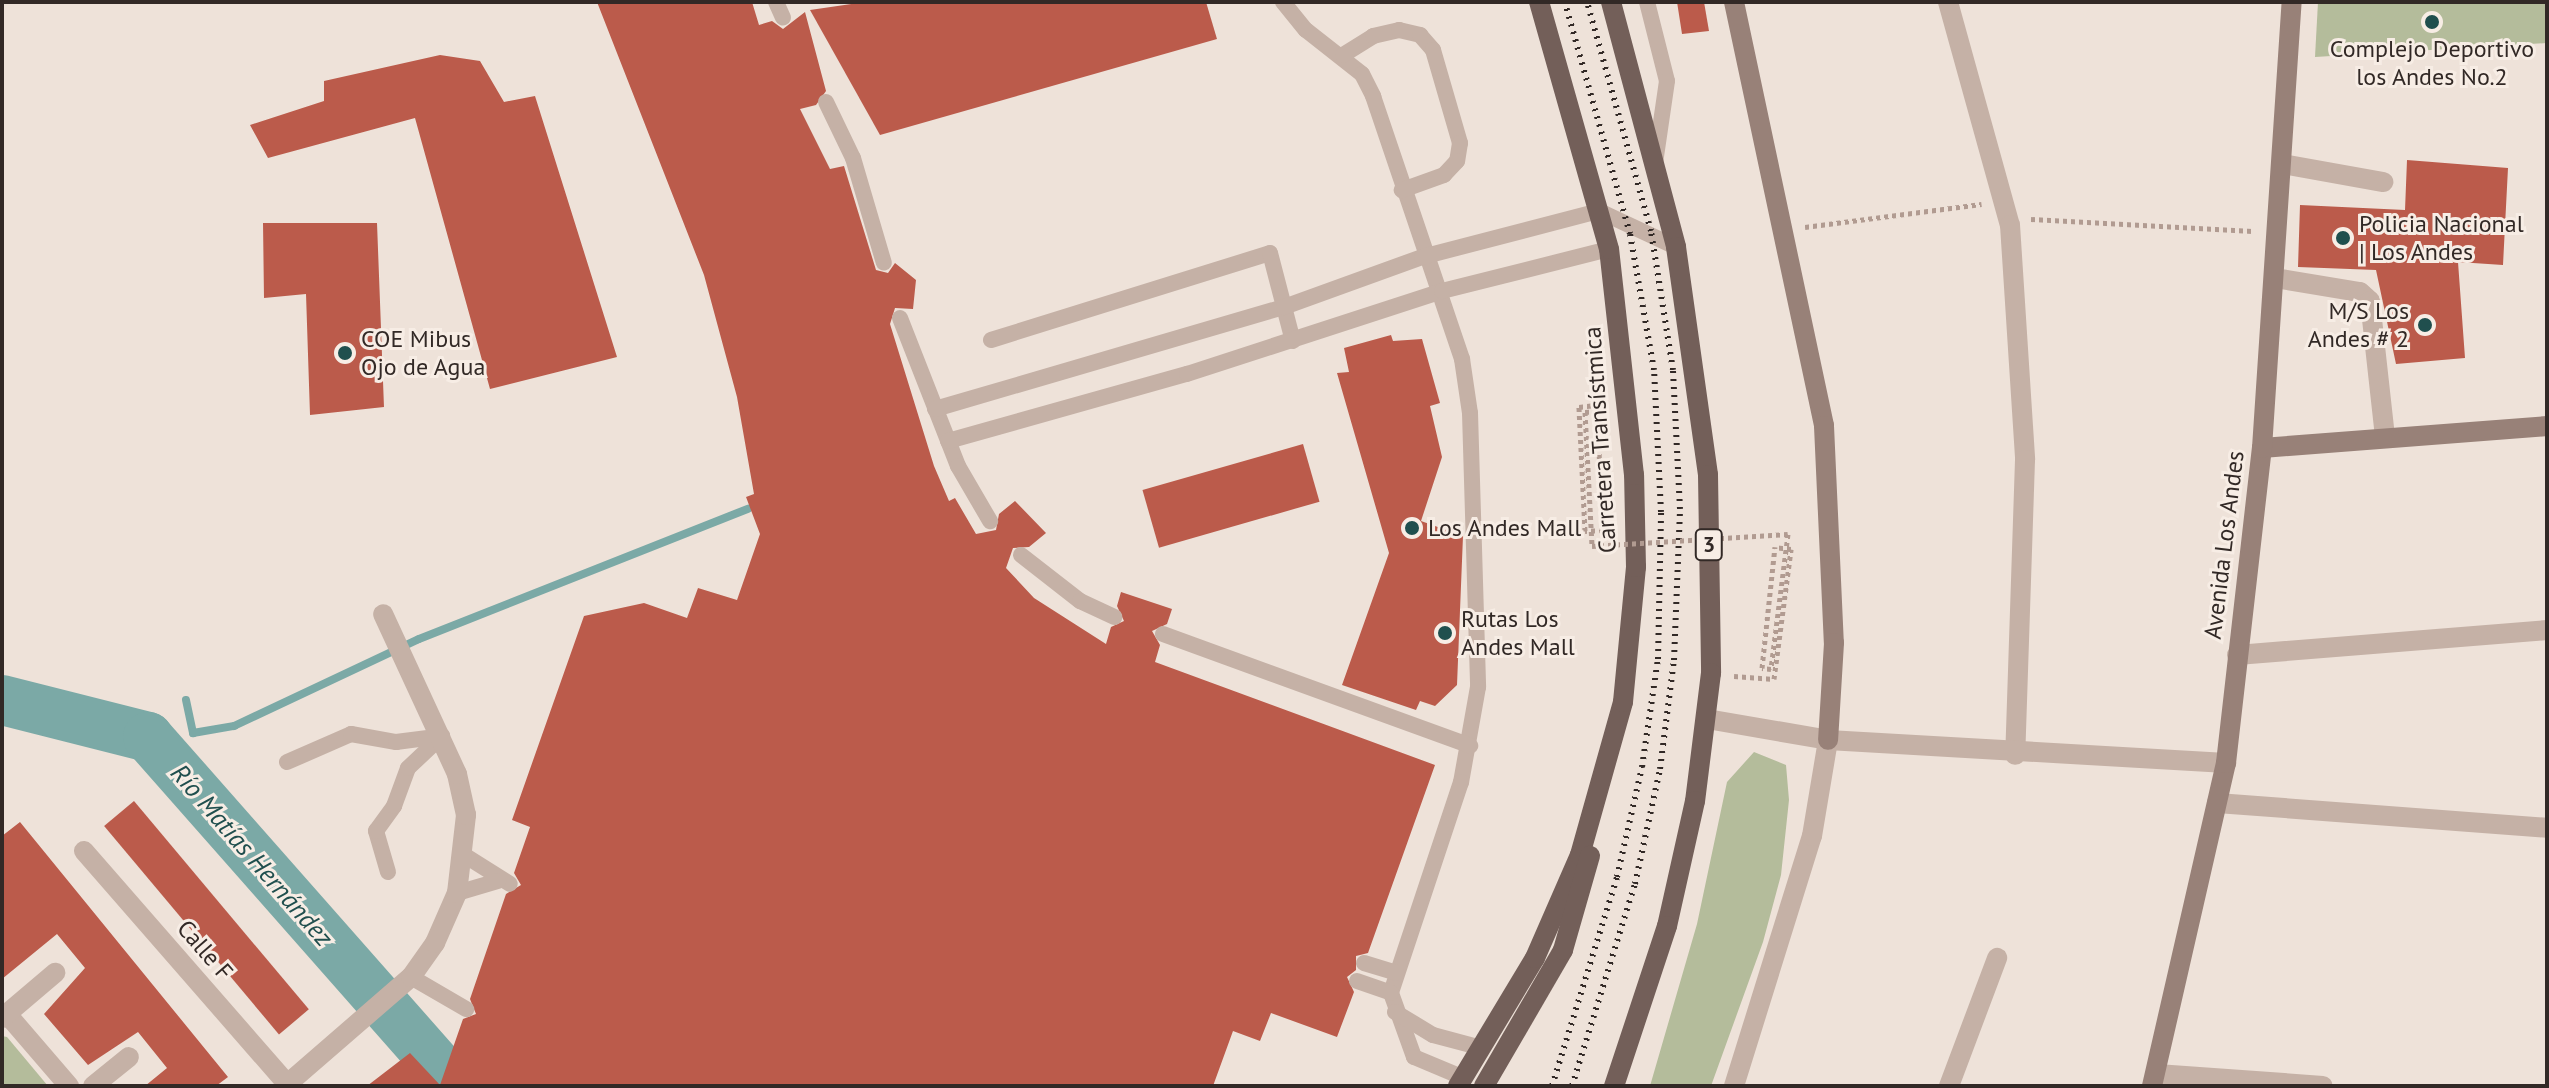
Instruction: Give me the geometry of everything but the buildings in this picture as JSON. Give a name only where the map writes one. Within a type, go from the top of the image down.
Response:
[{"type":"main road","name":"Carretera Transístmica","points":[[1461,1082],[1559,907],[1605,773],[1623,702],[1636,567],[1626,402],[1609,249],[1539,2]]},
{"type":"main road","name":"3","points":[[1611,2],[1676,247],[1708,475],[1711,673],[1707,719],[1667,926],[1614,1086]]},
{"type":"main road","points":[[1484,1086],[1563,950],[1584,886],[1605,773]]},
{"type":"main road","points":[[1603,1086],[1667,926]]},
{"type":"street","points":[[1734,2],[1824,426],[1834,643],[1828,740],[1812,836],[1734,1086]]},
{"type":"street","points":[[1948,2],[2007,209],[2025,460],[2015,755]]},
{"type":"street","name":"Avenida Los Andes","points":[[2154,1080],[2226,763],[2262,448],[2292,2]]},
{"type":"street","points":[[2282,164],[2383,182]]},
{"type":"street","points":[[2275,278],[2360,292],[2370,301],[2385,436]]},
{"type":"street","points":[[2262,448],[2385,436],[2547,426]]},
{"type":"street","points":[[286,1085],[403,984],[435,943],[457,893],[464,855],[466,815],[442,736],[385,618]]},
{"type":"street","points":[[2237,655],[2547,630]]},
{"type":"street","points":[[1707,719],[1828,740],[2015,755],[2226,763]]},
{"type":"street","points":[[2217,803],[2547,828]]},
{"type":"street","name":"Calle F","points":[[84,851],[286,1085]]},
{"type":"street","points":[[1949,1086],[1997,958]]},
{"type":"street","points":[[55,973],[5,1016],[69,1086]]},
{"type":"street","points":[[93,1086],[129,1057]]},
{"type":"street","points":[[2154,1080],[2323,1086]]},
{"type":"lane","points":[[1283,2],[1306,30],[1343,55],[1373,96],[1422,257],[1442,291],[1470,413],[1478,687],[1470,746],[1391,993],[1395,1012],[1414,1057],[1461,1082]]},
{"type":"lane","points":[[1647,2],[1667,81],[1655,169]]},
{"type":"lane","points":[[1343,55],[1373,36],[1399,30],[1420,35],[1433,50],[1460,143],[1457,161],[1444,175],[1402,190]]},
{"type":"lane","points":[[826,102],[853,158],[884,263]]},
{"type":"lane","points":[[935,409],[1284,307],[1422,257],[1599,211],[1676,247]]},
{"type":"lane","points":[[948,441],[1293,341],[1442,291],[1609,249]]},
{"type":"lane","points":[[991,340],[1270,253],[1293,341]]},
{"type":"lane","points":[[900,318],[948,441],[990,521]]},
{"type":"lane","points":[[1021,555],[1080,601],[1114,617]]},
{"type":"lane","points":[[1163,634],[1470,746]]},
{"type":"lane","points":[[287,762],[351,734],[396,742],[442,736]]},
{"type":"lane","points":[[388,872],[376,831],[408,768],[442,736]]},
{"type":"lane","points":[[457,893],[504,882],[464,855]]},
{"type":"lane","points":[[1364,963],[1396,973]]},
{"type":"lane","points":[[1357,981],[1391,993]]},
{"type":"lane","points":[[403,984],[466,1009]]},
{"type":"lane","points":[[1395,1012],[1433,1035],[1482,1048]]},
{"type":"path","points":[[1781,230],[2007,209],[2278,232]]},
{"type":"path","points":[[1626,402],[1579,407],[1585,531],[1603,530],[1597,411],[1585,412],[1592,546],[1788,534],[1771,669],[1762,668],[1775,547],[1791,549],[1774,679],[1711,673]]},
{"type":"green space","name":"Complejo Deportivo los Andes No.2","points":[[2318,2],[2547,2],[2547,43],[2315,57]]},
{"type":"green space","points":[[1754,752],[1786,765],[1789,800],[1781,875],[1763,942],[1711,1086],[1650,1086],[1697,924],[1727,782]]},
{"type":"green space","points":[[2,1036],[7,1037],[48,1086],[2,1086]]},
{"type":"waterway","points":[[186,700],[193,733],[234,726],[419,639],[748,509]]},
{"type":"waterway","name":"Río Matías Hernández","points":[[2,700],[148,737],[456,1086]]},
{"type":"railway","points":[[1552,1086],[1617,877],[1642,767],[1658,659],[1661,512],[1654,370],[1630,234],[1565,2]]},
{"type":"railway","points":[[1572,1086],[1635,884],[1660,769],[1674,660],[1680,509],[1673,370],[1651,231],[1587,2]]},
{"type":"place","name":"Complejo Deportivo los Andes No.2","points":[[2432,22]]},
{"type":"place","name":"Policia Nacional | Los Andes","points":[[2343,238]]},
{"type":"place","name":"M/S Los Andes # 2","points":[[2425,325]]},
{"type":"place","name":"COE Mibus Ojo de Agua","points":[[345,353]]},
{"type":"place","name":"Los Andes Mall","points":[[1412,528]]},
{"type":"place","name":"Rutas Los Andes Mall","points":[[1445,633]]}]
